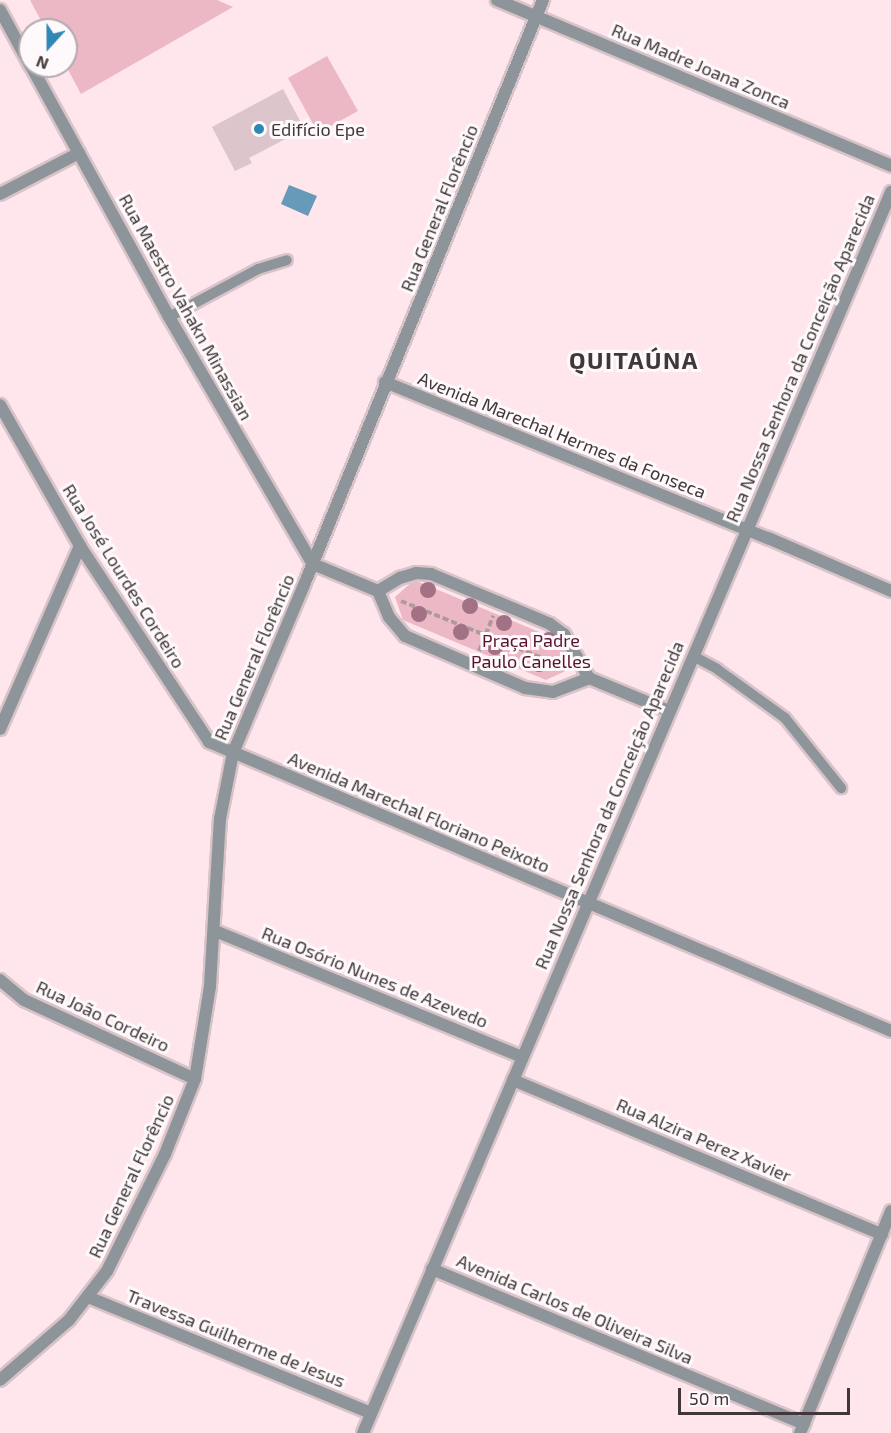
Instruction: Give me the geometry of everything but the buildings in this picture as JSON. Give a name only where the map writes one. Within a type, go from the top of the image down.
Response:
[{"type":"street","name":"Rua Madre Joana Zonca","points":[[497,0],[891,166]]},
{"type":"street","name":"Rua General Florêncio","points":[[0,1380],[69,1320],[107,1271],[165,1154],[195,1079],[210,986],[220,819],[232,753],[313,564],[385,382],[543,0]]},
{"type":"street","name":"Rua Maestro Vahakn Minassian","points":[[0,10],[18,43]]},
{"type":"street","name":"Rua Maestro Vahakn Minassian","points":[[37,78],[170,317],[313,564]]},
{"type":"street","points":[[0,194],[79,153]]},
{"type":"street","name":"Rua Nossa Senhora da Conceição Aparecida","points":[[363,1433],[586,902],[891,192]]},
{"type":"street","name":"Avenida Marechal Hermes da Fonseca","points":[[385,382],[891,591]]},
{"type":"street","name":"Rua José Lourdes Cordeiro","points":[[0,405],[80,546],[209,742],[232,753]]},
{"type":"street","points":[[0,729],[80,546]]},
{"type":"street","points":[[313,564],[378,591],[389,617],[405,636],[473,666],[537,691],[553,692],[589,678]]},
{"type":"street","points":[[378,591],[400,578],[416,573],[431,574],[550,624],[564,634],[589,678],[669,711]]},
{"type":"street","name":"Avenida Marechal Floriano Peixoto","points":[[232,753],[891,1031]]},
{"type":"street","name":"Rua Osório Nunes de Azevedo","points":[[215,931],[522,1057]]},
{"type":"street","name":"Rua João Cordeiro","points":[[0,980],[24,1000],[195,1079]]},
{"type":"street","name":"Rua Alzira Perez Xavier","points":[[513,1080],[882,1234]]},
{"type":"street","points":[[802,1428],[891,1211]]},
{"type":"street","name":"Avenida Carlos de Oliveira Silva","points":[[432,1269],[802,1428]]},
{"type":"street","name":"Travessa Guilherme de Jesus","points":[[88,1297],[370,1413]]},
{"type":"lane","points":[[170,317],[258,269],[287,260]]},
{"type":"lane","points":[[693,656],[717,669],[785,718],[841,788]]},
{"type":"path","points":[[378,591],[589,678]]},
{"type":"path","points":[[473,666],[498,602]]},
{"type":"green space","points":[[30,0],[217,0],[233,7],[81,94],[72,78],[78,78],[78,18],[40,18]]},
{"type":"green space","points":[[327,56],[358,111],[318,133],[288,78]]},
{"type":"green space","name":"Praça Padre Paulo Canelles","points":[[414,580],[561,641],[570,669],[546,680],[403,620],[395,597]]},
{"type":"water","points":[[289,185],[317,196],[308,216],[281,204]]},
{"type":"place","name":"Edifício Epe","points":[[259,129]]},
{"type":"district","name":"QUITAÚNA","points":[[634,360]]}]
